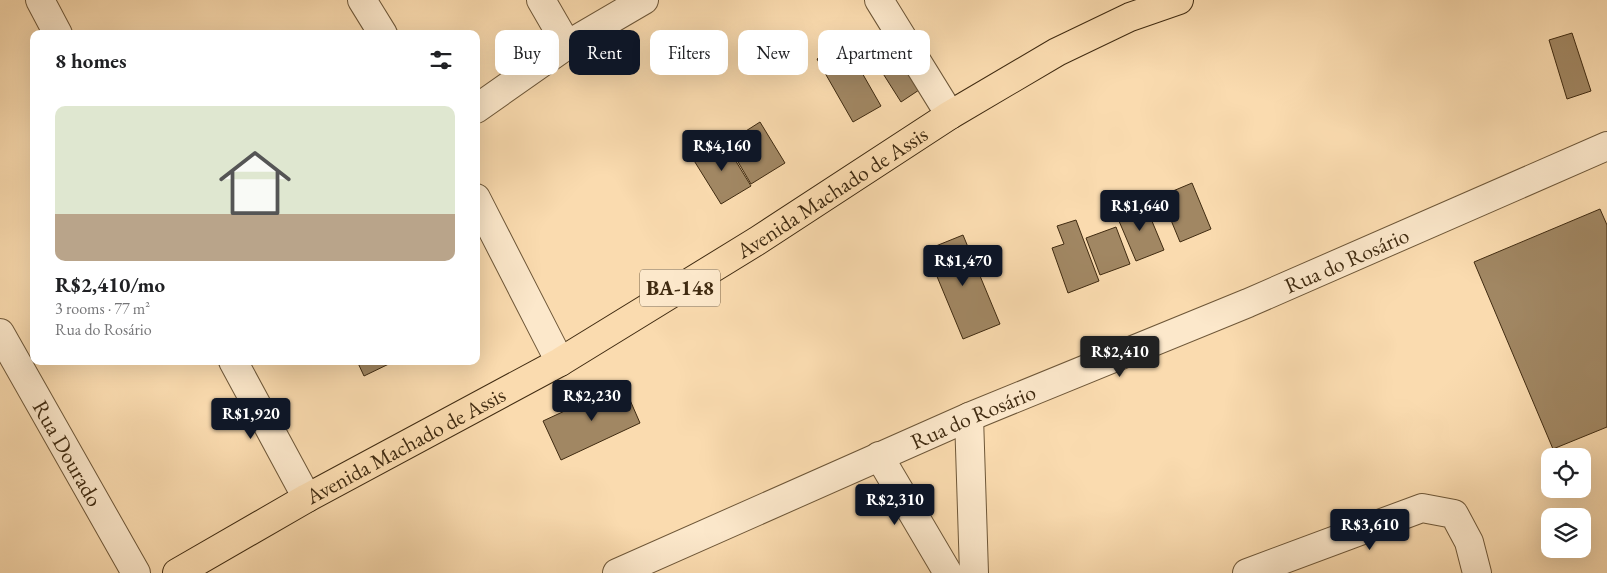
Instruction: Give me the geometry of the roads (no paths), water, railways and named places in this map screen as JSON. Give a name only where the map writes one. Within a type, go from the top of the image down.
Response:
[{"type":"main road","name":"Avenida Machado de Assis","points":[[177,573],[307,498],[560,362],[757,241],[950,114],[1057,52],[1130,17],[1179,0]]},
{"type":"street","points":[[40,0],[56,30]]},
{"type":"street","points":[[362,0],[380,30]]},
{"type":"street","points":[[541,0],[567,45]]},
{"type":"street","points":[[480,106],[567,45],[644,0]]},
{"type":"street","points":[[879,0],[950,114]]},
{"type":"street","name":"Rua do Rosário","points":[[617,573],[969,417],[1248,303],[1607,146]]},
{"type":"street","points":[[480,206],[560,362]]},
{"type":"street","name":"Rua Dourado","points":[[0,333],[136,573]]},
{"type":"street","points":[[235,365],[307,498]]},
{"type":"street","points":[[969,417],[974,573]]},
{"type":"street","points":[[879,456],[948,573]]},
{"type":"street","points":[[1247,573],[1422,508],[1454,514],[1469,542],[1477,573]]}]
